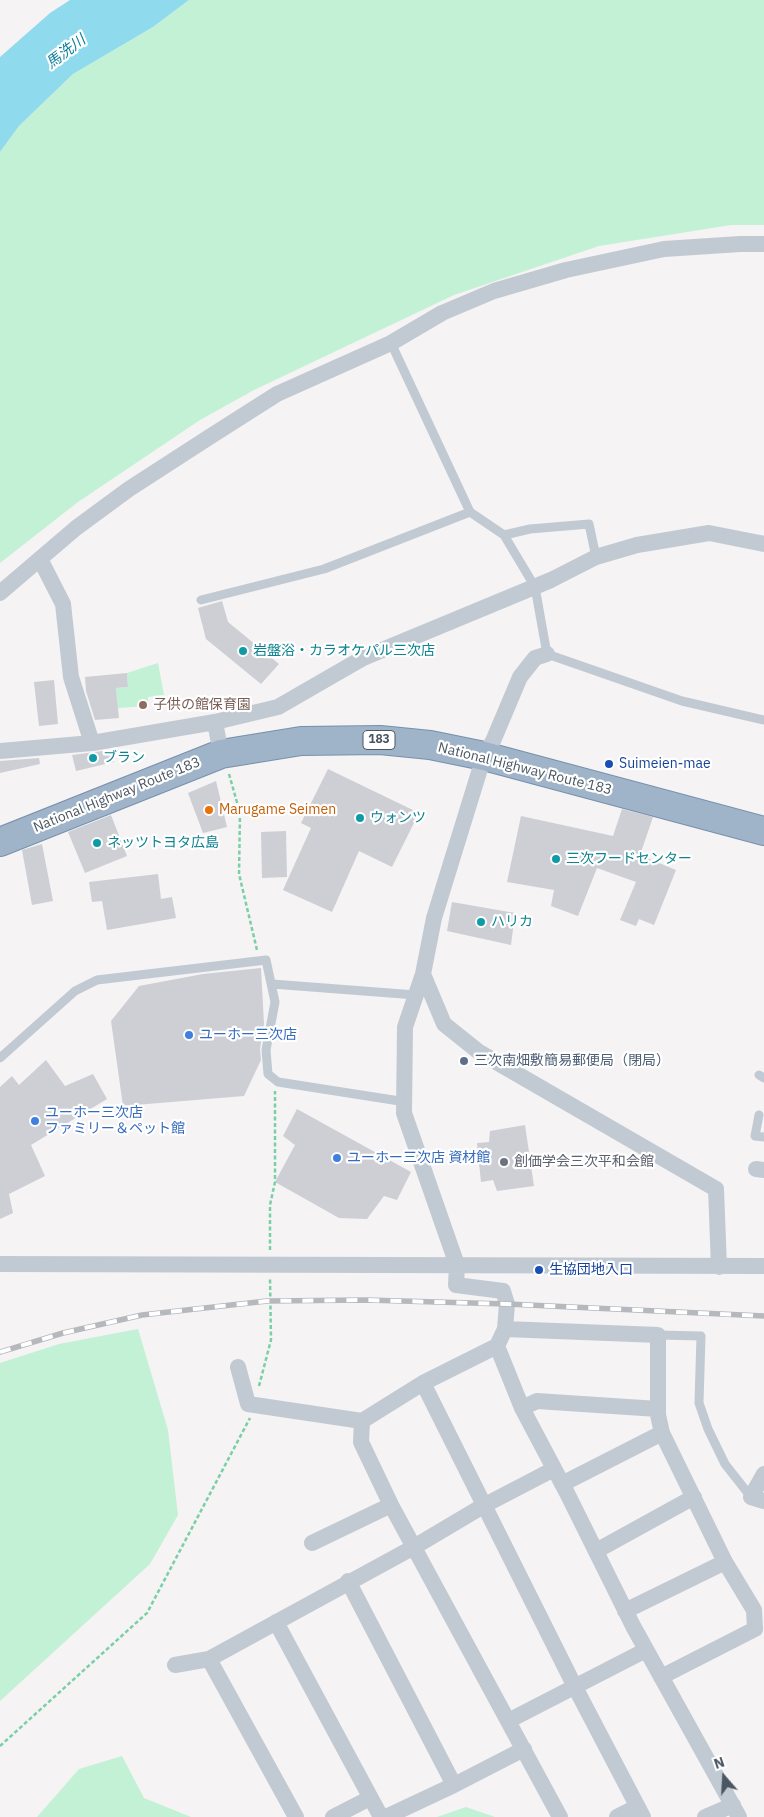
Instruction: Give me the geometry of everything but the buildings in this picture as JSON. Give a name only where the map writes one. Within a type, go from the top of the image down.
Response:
[{"type":"highway","name":"National Highway Route 183","points":[[0,842],[218,737]]},
{"type":"highway","name":"National Highway Route 183","points":[[0,824],[218,737],[301,741],[380,740],[430,746],[488,748],[764,812]]},
{"type":"highway","name":"National Highway Route 183","points":[[488,748],[764,831]]},
{"type":"street","points":[[0,593],[76,528],[129,489],[277,394],[391,343],[442,313],[494,291],[566,270],[664,249],[764,244]]},
{"type":"street","points":[[0,751],[92,743],[218,737],[278,707],[363,658],[534,587],[596,557],[637,546],[709,533],[764,544]]},
{"type":"street","points":[[40,558],[63,604],[71,677],[92,743]]},
{"type":"street","points":[[238,1367],[248,1404],[362,1421],[423,1382],[497,1346],[505,1329],[507,1304],[503,1291],[456,1285],[457,1264],[404,1113],[406,1102],[405,1027],[423,974],[434,918],[488,748],[520,677],[536,658],[547,654]]},
{"type":"street","points":[[423,974],[444,1024],[480,1052],[716,1188],[719,1267]]},
{"type":"street","points":[[0,1264],[764,1266]]},
{"type":"street","points":[[505,1329],[658,1334],[658,1409],[662,1433],[725,1562],[754,1610],[755,1629],[661,1677]]},
{"type":"street","points":[[497,1346],[522,1408],[646,1650],[736,1811],[705,1817]]},
{"type":"street","points":[[423,1382],[483,1506],[640,1812],[617,1817]]},
{"type":"street","points":[[522,1408],[536,1401],[658,1409]]},
{"type":"street","points":[[362,1421],[361,1442],[391,1505],[560,1817]]},
{"type":"street","points":[[562,1484],[662,1433]]},
{"type":"street","points":[[175,1665],[209,1659],[348,1581],[414,1547],[483,1506],[554,1469]]},
{"type":"street","points":[[758,1499],[764,1474]]},
{"type":"street","points":[[596,1551],[694,1497]]},
{"type":"street","points":[[312,1543],[391,1505]]},
{"type":"street","points":[[626,1611],[725,1562]]},
{"type":"street","points":[[348,1581],[454,1785]]},
{"type":"street","points":[[276,1622],[380,1817]]},
{"type":"street","points":[[508,1721],[646,1650]]},
{"type":"street","points":[[209,1659],[296,1817]]},
{"type":"street","points":[[386,1817],[524,1749]]},
{"type":"street","points":[[333,1817],[370,1798]]},
{"type":"lane","points":[[391,343],[470,512],[504,535],[534,587],[547,654],[682,702],[764,720]]},
{"type":"lane","points":[[201,600],[324,569],[470,512]]},
{"type":"lane","points":[[504,535],[530,529],[589,524],[596,557]]},
{"type":"lane","points":[[0,1058],[75,991],[97,980],[266,960],[275,1002],[266,1050],[268,1074],[278,1082],[406,1102]]},
{"type":"lane","points":[[272,984],[416,995]]},
{"type":"lane","points":[[759,1115],[755,1136],[764,1137]]},
{"type":"lane","points":[[658,1334],[701,1336],[699,1403],[708,1429],[726,1464],[758,1499]]},
{"type":"path","points":[[218,737],[240,813],[239,874],[260,961]]},
{"type":"path","points":[[0,1746],[147,1613],[252,1414],[271,1340],[270,1205],[275,1182],[274,1079]]},
{"type":"green space","points":[[189,0],[764,0],[764,225],[731,225],[599,246],[454,295],[254,390],[200,420],[78,502],[0,563],[0,152],[19,126],[73,74],[153,27]]},
{"type":"green space","points":[[158,663],[164,695],[148,697],[148,706],[118,708],[116,688],[128,687],[127,673]]},
{"type":"green space","points":[[138,1329],[168,1430],[178,1515],[150,1564],[0,1701],[0,1363],[59,1344]]},
{"type":"green space","points":[[122,1756],[144,1798],[191,1817],[37,1817],[79,1769]]},
{"type":"green space","points":[[466,1807],[495,1817],[437,1817]]},
{"type":"water","name":"馬洗川","points":[[70,0],[189,0],[153,27],[73,74],[19,126],[0,152],[0,57],[50,13]]},
{"type":"railway","points":[[0,1352],[63,1333],[142,1315],[267,1301],[366,1300],[507,1304],[764,1316]]},
{"type":"place","name":"岩盤浴・カラオケパル三次店","points":[[243,651]]},
{"type":"place","name":"子供の館保育園","points":[[143,705]]},
{"type":"place","name":"ブラン","points":[[93,758]]},
{"type":"place","name":"Suimeien-mae","points":[[609,764]]},
{"type":"place","name":"Marugame Seimen","points":[[209,810]]},
{"type":"place","name":"ウォンツ","points":[[360,818]]},
{"type":"place","name":"ネッツトヨタ広島","points":[[97,843]]},
{"type":"place","name":"三次フードセンター","points":[[556,859]]},
{"type":"place","name":"ハリカ","points":[[481,922]]},
{"type":"place","name":"ユーホー三次店","points":[[189,1035]]},
{"type":"place","name":"三次南畑敷簡易郵便局（閉局）","points":[[464,1061]]},
{"type":"place","name":"ユーホー三次店 ファミリー＆ペット館","points":[[35,1121]]},
{"type":"place","name":"ユーホー三次店 資材館","points":[[337,1158]]},
{"type":"place","name":"創価学会三次平和会館","points":[[504,1162]]},
{"type":"place","name":"生協団地入口","points":[[539,1270]]}]
